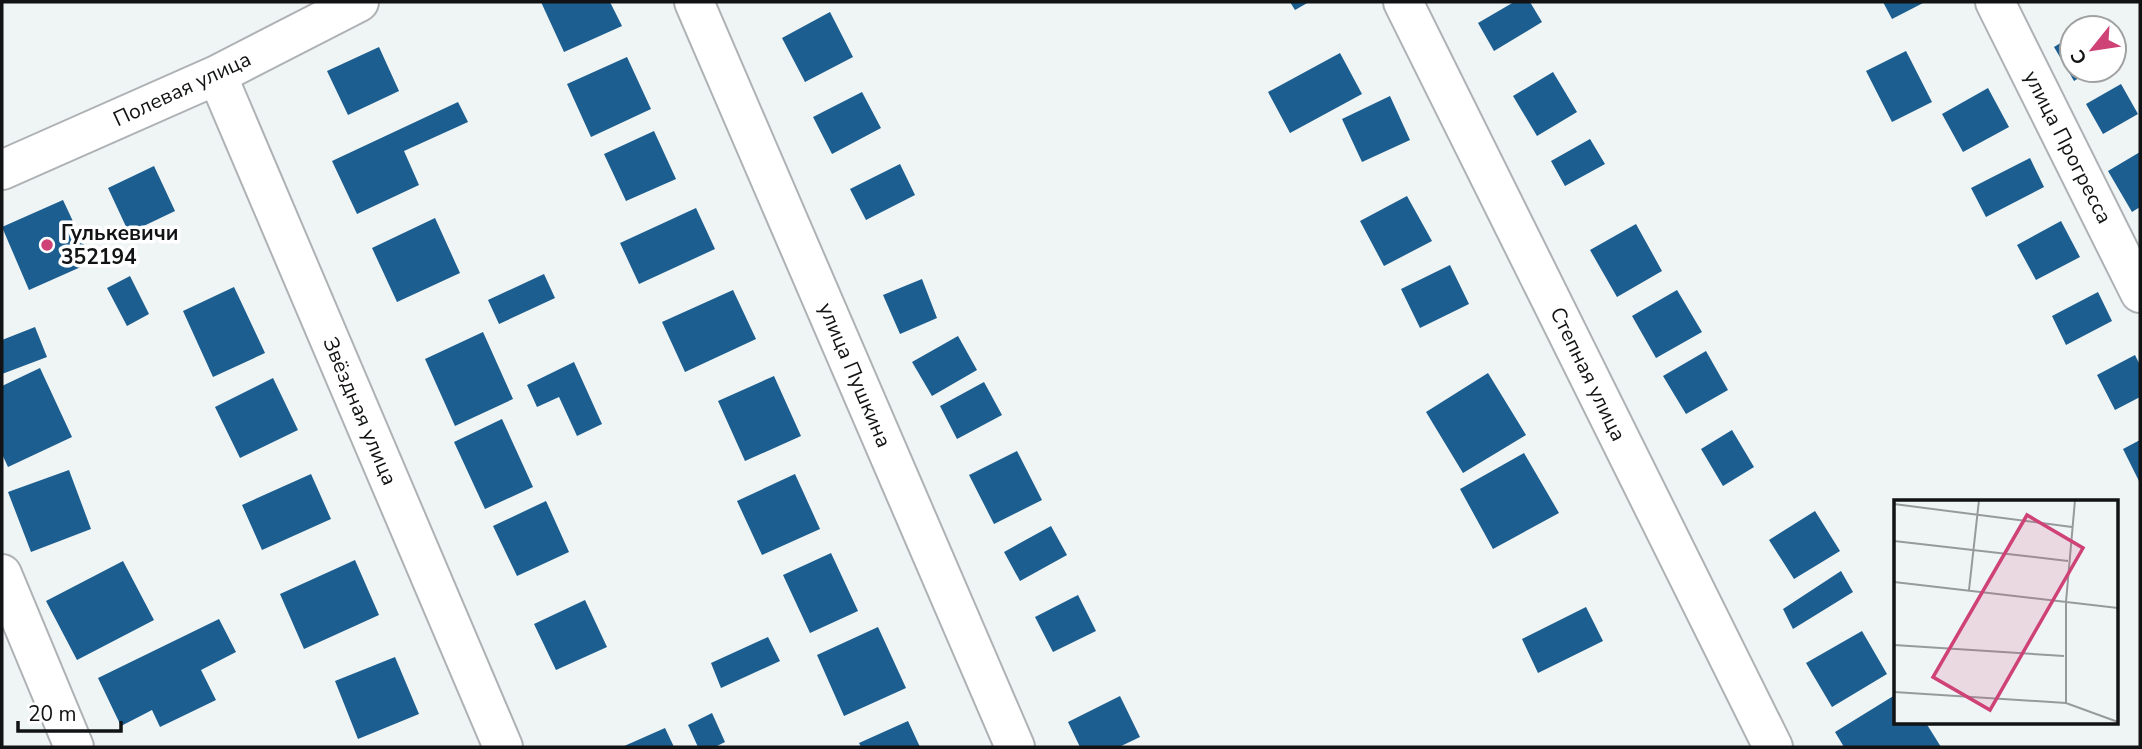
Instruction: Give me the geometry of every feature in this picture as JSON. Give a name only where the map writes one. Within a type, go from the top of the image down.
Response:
[{"type":"street","name":"Полевая улица","points":[[2,170],[217,75],[359,2]]},
{"type":"street","name":"улица Пушкина","points":[[694,2],[1015,747]]},
{"type":"street","name":"Степная улица","points":[[1403,2],[1773,747]]},
{"type":"street","name":"улица Прогресса","points":[[1995,2],[2140,293]]},
{"type":"street","name":"Звёздная улица","points":[[217,75],[503,747]]},
{"type":"street","points":[[2,574],[74,747]]},
{"type":"building","points":[[541,2],[610,2],[622,26],[564,52]]},
{"type":"building","points":[[1290,2],[1309,2],[1295,10]]},
{"type":"building","points":[[1514,2],[1530,2],[1542,22],[1494,51],[1478,23]]},
{"type":"building","points":[[1883,2],[1925,2],[1892,19]]},
{"type":"building","points":[[830,12],[853,57],[805,82],[782,38]]},
{"type":"building","points":[[379,47],[399,91],[348,115],[327,71]]},
{"type":"building","points":[[1906,51],[1932,102],[1892,122],[1866,71]]},
{"type":"building","points":[[1340,53],[1362,94],[1290,133],[1268,92]]},
{"type":"building","points":[[627,57],[651,109],[591,137],[567,84]]},
{"type":"building","points":[[1553,72],[1577,112],[1537,136],[1513,96]]},
{"type":"building","points":[[2121,84],[2138,114],[2103,134],[2086,104]]},
{"type":"building","points":[[1988,88],[2009,127],[1963,152],[1942,114]]},
{"type":"building","points":[[862,92],[881,128],[832,154],[813,117]]},
{"type":"building","points":[[1390,96],[1410,140],[1362,162],[1342,119]]},
{"type":"building","points":[[458,102],[468,122],[404,151],[419,185],[357,214],[332,161]]},
{"type":"building","points":[[654,131],[676,179],[626,201],[604,154]]},
{"type":"building","points":[[1590,139],[1605,164],[1565,186],[1551,161]]},
{"type":"building","points":[[2140,152],[2140,207],[2132,212],[2108,171]]},
{"type":"building","points":[[2030,158],[2044,187],[1986,217],[1971,188]]},
{"type":"building","points":[[900,164],[915,195],[866,220],[850,189]]},
{"type":"building","points":[[154,166],[175,211],[129,233],[108,188]]},
{"type":"building","points":[[1407,196],[1432,241],[1384,266],[1360,221]]},
{"type":"building","name":"Гулькевичи 352194","points":[[63,200],[92,262],[29,290],[2,227]]},
{"type":"building","points":[[696,208],[715,249],[639,284],[620,243]]},
{"type":"building","points":[[435,218],[460,273],[397,302],[372,248]]},
{"type":"building","points":[[2061,221],[2080,257],[2036,280],[2017,245]]},
{"type":"building","points":[[1636,224],[1662,271],[1617,297],[1590,250]]},
{"type":"building","points":[[1450,265],[1469,304],[1420,328],[1401,289]]},
{"type":"building","points":[[544,274],[555,298],[499,324],[488,300]]},
{"type":"building","points":[[130,276],[149,314],[127,326],[107,288]]},
{"type":"building","points":[[922,279],[937,318],[900,334],[883,295]]},
{"type":"building","points":[[234,287],[265,353],[213,377],[183,311]]},
{"type":"building","points":[[733,290],[756,339],[685,372],[662,322]]},
{"type":"building","points":[[1677,290],[1702,332],[1656,358],[1632,316]]},
{"type":"building","points":[[2098,292],[2112,321],[2066,345],[2052,316]]},
{"type":"building","points":[[35,327],[47,357],[2,374],[2,340]]},
{"type":"building","points":[[483,332],[513,399],[455,426],[425,359]]},
{"type":"building","points":[[958,336],[977,370],[932,396],[912,362]]},
{"type":"building","points":[[1706,351],[1728,390],[1686,414],[1663,376]]},
{"type":"building","points":[[2135,355],[2140,365],[2140,397],[2115,410],[2097,375]]},
{"type":"building","points":[[574,362],[602,424],[577,436],[559,397],[537,407],[527,385]]},
{"type":"building","points":[[40,368],[72,437],[8,467],[2,454],[2,386]]},
{"type":"building","points":[[1488,373],[1526,435],[1463,473],[1426,412]]},
{"type":"building","points":[[774,376],[801,436],[745,461],[718,401]]},
{"type":"building","points":[[273,378],[298,430],[240,458],[215,407]]},
{"type":"building","points":[[984,382],[1002,415],[957,439],[940,406]]},
{"type":"building","points":[[502,419],[533,487],[485,509],[454,442]]},
{"type":"building","points":[[1732,430],[1754,467],[1723,486],[1701,449]]},
{"type":"building","points":[[2140,440],[2140,483],[2123,449]]},
{"type":"building","points":[[1017,451],[1042,500],[994,524],[969,475]]},
{"type":"building","points":[[1524,453],[1559,513],[1493,549],[1460,489]]},
{"type":"building","points":[[69,470],[91,529],[31,552],[8,492]]},
{"type":"building","points":[[311,474],[331,519],[262,550],[242,505]]},
{"type":"building","points":[[795,474],[820,529],[762,555],[737,501]]},
{"type":"building","points":[[546,501],[569,552],[517,576],[493,526]]},
{"type":"building","points":[[1815,511],[1840,551],[1794,579],[1769,540]]},
{"type":"building","points":[[1051,526],[1067,555],[1020,581],[1004,552]]},
{"type":"building","points":[[831,553],[858,611],[810,633],[783,575]]},
{"type":"building","points":[[355,560],[379,615],[304,649],[280,594]]},
{"type":"building","points":[[123,561],[154,620],[77,660],[46,601]]},
{"type":"building","points":[[1841,571],[1853,592],[1793,629],[1783,609]]},
{"type":"building","points":[[1078,595],[1096,631],[1053,652],[1035,617]]},
{"type":"building","points":[[585,600],[607,647],[556,670],[534,624]]},
{"type":"building","points":[[1586,607],[1603,641],[1538,673],[1522,639]]},
{"type":"building","points":[[219,619],[236,652],[201,670],[216,700],[160,727],[152,710],[121,726],[98,678]]},
{"type":"building","points":[[878,627],[906,688],[844,716],[817,655]]},
{"type":"building","points":[[1862,631],[1887,674],[1832,707],[1806,663]]},
{"type":"building","points":[[768,637],[780,661],[721,688],[711,663]]},
{"type":"building","points":[[395,657],[419,714],[358,739],[335,681]]},
{"type":"building","points":[[1120,696],[1140,737],[1119,747],[1080,747],[1068,722]]},
{"type":"building","points":[[1894,696],[1894,724],[1927,724],[1941,747],[1844,747],[1835,732]]},
{"type":"building","points":[[712,713],[725,742],[715,747],[698,747],[688,725]]},
{"type":"building","points":[[908,721],[920,747],[861,747],[859,743]]},
{"type":"building","points":[[665,728],[674,747],[622,747]]},
{"type":"place","name":"Гулькевичи 352194","points":[[47,245]]}]
